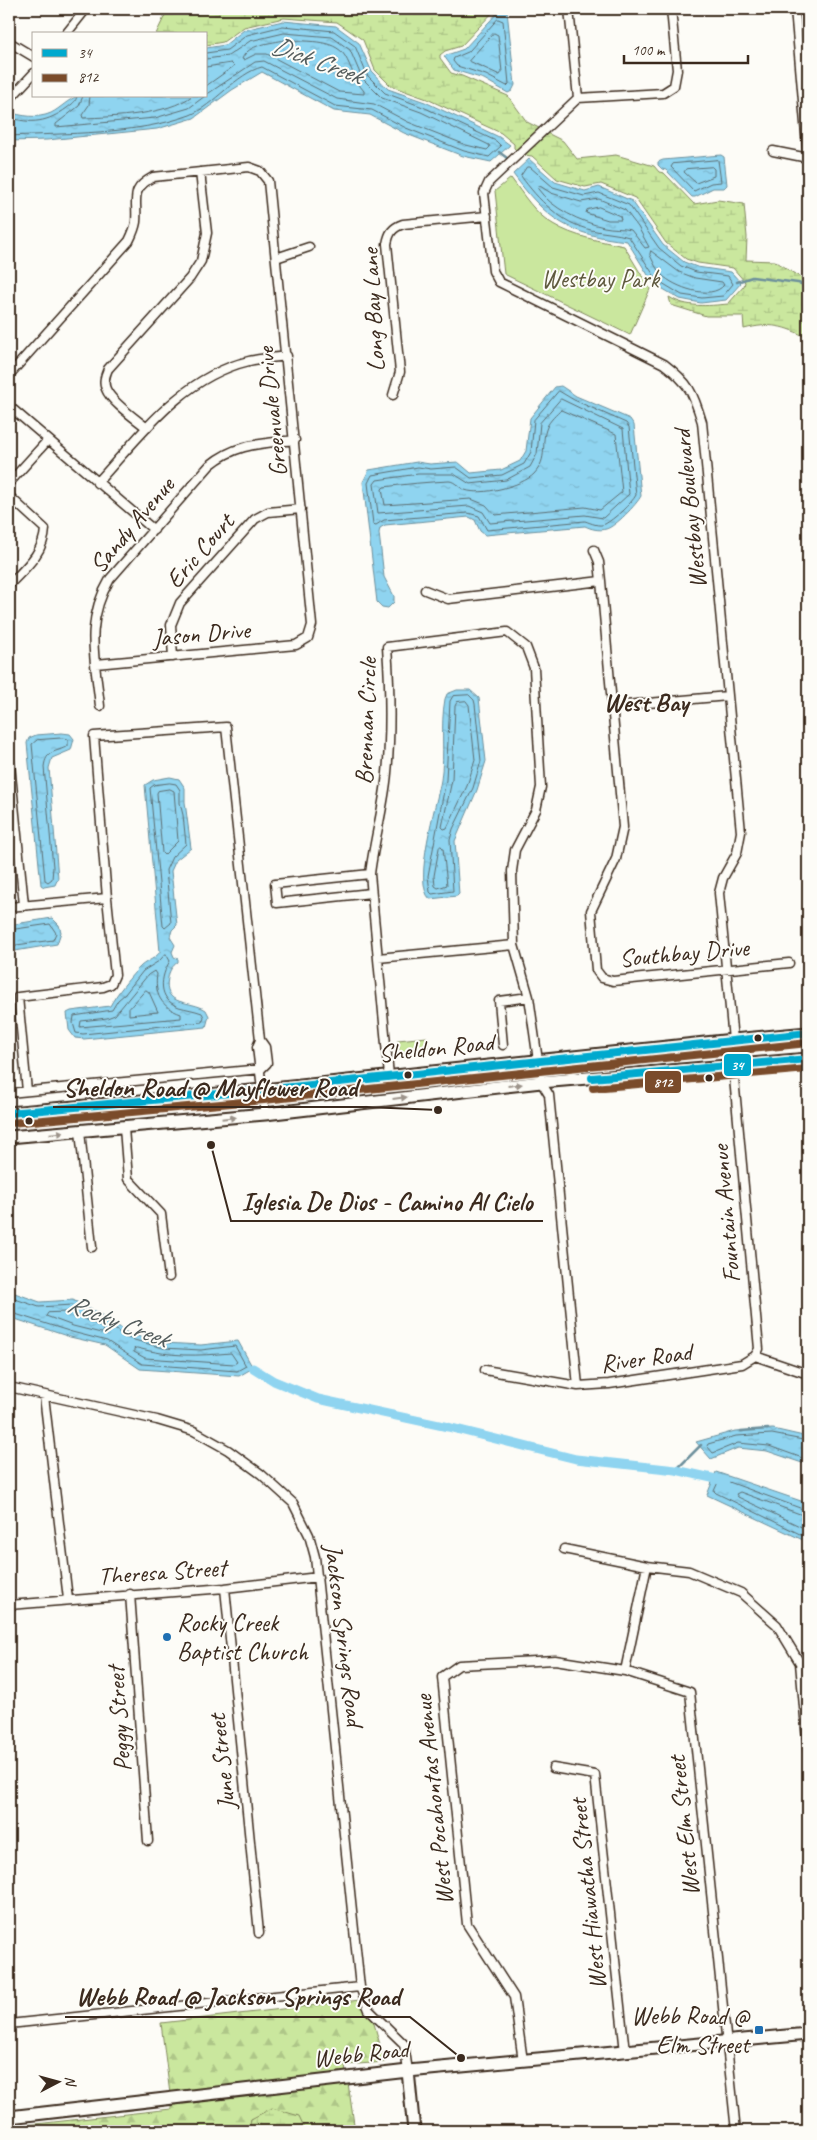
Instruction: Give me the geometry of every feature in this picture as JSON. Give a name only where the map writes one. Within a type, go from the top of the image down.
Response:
[{"type":"main road","name":"Sheldon Road","points":[[9,1113],[263,1090],[808,1033]]},
{"type":"main road","name":"Sheldon Road","points":[[9,1137],[265,1114],[541,1082],[808,1060]]},
{"type":"main road","name":"Webb Road","points":[[9,2117],[408,2072],[808,2034]]},
{"type":"main road","name":"Jackson Springs Road","points":[[408,2072],[414,2131]]},
{"type":"street","points":[[68,32],[86,9]]},
{"type":"street","points":[[569,9],[578,98],[663,94],[674,86],[676,70],[671,9]]},
{"type":"street","points":[[774,151],[808,158],[795,9]]},
{"type":"street","points":[[9,42],[32,56]]},
{"type":"street","points":[[9,100],[32,75]]},
{"type":"street","name":"Westbay Boulevard","points":[[578,98],[489,182],[484,193],[493,271],[499,282],[664,364],[682,377],[694,395],[702,422],[741,832],[737,853],[723,878],[719,893],[733,1040],[733,1067]]},
{"type":"street","name":"Greenvale Drive","points":[[200,172],[249,168],[260,172],[268,181],[312,625],[308,638]]},
{"type":"street","points":[[9,375],[129,241],[136,224],[135,195],[141,184],[153,177],[200,172],[207,233],[201,261],[190,278],[108,369],[104,378],[105,387],[109,395],[147,428]]},
{"type":"street","name":"Long Bay Lane","points":[[393,396],[400,372],[388,244],[389,234],[395,227],[403,224],[487,216]]},
{"type":"street","points":[[276,258],[309,247]]},
{"type":"street","points":[[96,483],[173,400],[208,376],[248,361],[286,356]]},
{"type":"street","points":[[9,406],[96,483],[154,530]]},
{"type":"street","points":[[9,483],[48,440]]},
{"type":"street","name":"Sandy Avenue","points":[[100,706],[92,627],[99,597],[110,579],[210,465],[223,454],[246,445],[295,440]]},
{"type":"street","points":[[9,496],[45,529],[44,540],[39,552],[9,585]]},
{"type":"street","name":"Eric Court","points":[[173,657],[171,625],[180,603],[255,519],[268,512],[301,509]]},
{"type":"street","name":"Southbay Drive","points":[[594,550],[599,562],[601,581],[614,706],[623,827],[616,859],[591,911],[596,970],[602,978],[613,981],[790,964]]},
{"type":"street","points":[[425,590],[448,599],[601,581]]},
{"type":"street","name":"Brennan Circle","points":[[389,1076],[370,874],[387,775],[391,710],[387,647],[507,632],[526,647],[534,668],[541,786],[536,810],[515,850],[512,871],[514,944],[529,997],[541,1082],[549,1095],[578,1386]]},
{"type":"street","name":"Jason Drive","points":[[96,664],[296,645],[308,638]]},
{"type":"street","points":[[614,706],[728,696]]},
{"type":"street","points":[[9,1093],[261,1069],[267,1063],[265,1047],[260,1040],[226,727],[94,736],[115,976],[111,984],[103,987],[18,997],[27,1091]]},
{"type":"street","points":[[9,754],[24,905]]},
{"type":"street","points":[[370,874],[276,884],[278,903],[371,893]]},
{"type":"street","points":[[9,907],[107,898]]},
{"type":"street","points":[[378,958],[514,944]]},
{"type":"street","points":[[503,1045],[499,1001],[529,997]]},
{"type":"street","name":"Fountain Avenue","points":[[733,1067],[759,1349],[755,1356]]},
{"type":"street","points":[[261,1069],[265,1114]]},
{"type":"street","points":[[124,1128],[128,1180],[161,1214],[168,1277]]},
{"type":"street","points":[[80,1131],[92,1246]]},
{"type":"street","points":[[755,1356],[808,1374]]},
{"type":"street","name":"River Road","points":[[485,1370],[578,1386],[609,1384],[742,1364],[755,1356]]},
{"type":"street","name":"Jackson Springs Road","points":[[9,1387],[158,1420],[194,1431],[228,1450],[261,1474],[293,1503],[309,1535],[318,1578],[360,1987],[369,2010],[404,2044],[408,2072]]},
{"type":"street","points":[[44,1396],[68,1599]]},
{"type":"street","points":[[564,1548],[647,1566],[689,1571],[741,1593],[777,1625],[800,1663],[808,1751]]},
{"type":"street","points":[[625,1671],[647,1566]]},
{"type":"street","name":"Theresa Street","points":[[9,1605],[225,1588],[318,1578]]},
{"type":"street","name":"June Street","points":[[225,1588],[259,1934]]},
{"type":"street","name":"Peggy Street","points":[[130,1594],[148,1841]]},
{"type":"street","name":"West Pocahontas Avenue","points":[[523,2061],[514,1997],[466,1924],[442,1676],[458,1665],[555,1660],[625,1671]]},
{"type":"street","name":"West Elm Street","points":[[625,1671],[690,1692],[736,2131]]},
{"type":"street","name":"West Hiawatha Street","points":[[553,1768],[595,1774],[625,2052]]},
{"type":"street","points":[[9,2024],[360,1987]]},
{"type":"green space","points":[[168,9],[496,9],[461,46],[445,51],[440,55],[440,58],[451,73],[508,96],[527,122],[539,128],[516,150],[514,144],[501,133],[427,99],[391,86],[375,70],[363,40],[337,22],[284,18],[244,27],[223,42],[208,45],[208,32],[157,32]]},
{"type":"green space","points":[[547,133],[563,141],[577,159],[616,155],[654,166],[659,172],[664,173],[694,204],[718,200],[744,204],[747,237],[746,260],[774,261],[808,282],[808,338],[777,326],[744,329],[743,316],[706,316],[671,305],[669,297],[690,305],[728,304],[744,286],[745,282],[733,268],[698,263],[686,259],[666,243],[635,198],[601,184],[585,187],[557,179],[532,156],[524,155]]},
{"type":"green space","name":"Westbay Park","points":[[511,178],[535,209],[553,224],[578,235],[624,246],[650,289],[630,335],[504,274],[495,191]]},
{"type":"green space","points":[[427,1037],[429,1050],[399,1053],[398,1040]]},
{"type":"green space","points":[[360,2000],[365,2012],[373,2020],[385,2062],[345,2065],[346,2074],[170,2094],[161,2023]]},
{"type":"green space","points":[[348,2083],[355,2131],[306,2131],[298,2116],[251,2119],[249,2131],[9,2131],[9,2127],[171,2109],[171,2103]]},
{"type":"green space","points":[[272,2108],[299,2116],[306,2131],[249,2131],[251,2119]]},
{"type":"water","points":[[501,9],[507,11],[515,85],[512,91],[508,93],[484,79],[454,70],[444,56],[464,49]]},
{"type":"water","points":[[283,21],[336,26],[359,43],[372,72],[388,89],[425,102],[499,137],[510,145],[491,162],[463,156],[404,133],[370,115],[334,111],[262,72],[232,90],[194,118],[157,129],[47,140],[9,141],[9,112],[30,116],[46,115],[74,98],[208,98],[208,48],[225,45],[244,30]]},
{"type":"water","points":[[721,155],[724,157],[727,185],[724,188],[713,188],[695,197],[692,197],[666,170],[658,165],[658,162],[663,160]]},
{"type":"water","points":[[529,159],[555,182],[585,191],[599,187],[632,201],[663,245],[684,262],[697,267],[731,272],[741,283],[726,300],[701,303],[680,299],[653,283],[627,241],[574,229],[549,214],[537,203],[513,174]]},
{"type":"water","points":[[561,386],[576,396],[630,419],[634,425],[641,496],[635,504],[615,524],[601,530],[585,526],[485,535],[480,531],[475,520],[469,517],[385,525],[380,528],[379,533],[384,577],[394,596],[394,602],[388,608],[382,607],[377,602],[363,482],[369,470],[417,462],[430,464],[458,462],[471,473],[501,470],[520,461],[526,451],[530,418],[555,387]]},
{"type":"water","points":[[457,690],[470,690],[479,698],[486,761],[477,790],[455,841],[459,894],[457,896],[430,899],[425,890],[425,860],[427,842],[441,780],[445,699],[447,694]]},
{"type":"water","points":[[70,734],[74,739],[71,750],[52,758],[49,768],[58,878],[55,885],[44,887],[41,885],[27,743],[29,738],[36,735]]},
{"type":"water","points":[[170,777],[179,779],[185,788],[191,848],[176,860],[171,871],[177,925],[172,930],[170,937],[175,945],[172,952],[174,957],[178,959],[178,962],[170,971],[167,987],[169,994],[173,998],[206,1010],[209,1016],[206,1027],[84,1039],[75,1038],[69,1030],[67,1013],[110,1006],[137,970],[160,952],[145,785],[153,780]]},
{"type":"water","points":[[52,918],[59,925],[61,932],[57,944],[9,952],[9,925]]},
{"type":"water","points":[[9,1291],[40,1302],[73,1300],[107,1318],[129,1334],[164,1343],[201,1345],[238,1341],[253,1368],[239,1376],[140,1369],[105,1345],[70,1337],[9,1317]]},
{"type":"water","points":[[773,1429],[808,1437],[808,1465],[767,1451],[738,1448],[711,1459],[696,1442],[735,1431]]},
{"type":"water","points":[[716,1472],[801,1501],[808,1507],[808,1546],[803,1540],[707,1495]]},
{"type":"waterway","name":"Dick Creek","points":[[499,152],[507,158]]},
{"type":"waterway","name":"Dick Creek","points":[[737,282],[752,277],[808,286]]},
{"type":"waterway","points":[[253,1368],[274,1381],[318,1399],[448,1427],[576,1459],[676,1470],[725,1481]]},
{"type":"waterway","name":"Rocky Creek","points":[[741,1431],[768,1429]]},
{"type":"waterway","name":"Rocky Creek","points":[[676,1470],[701,1445]]},
{"type":"transit line","name":"34","points":[[9,1113],[263,1090],[808,1033]]},
{"type":"transit line","name":"812","points":[[10,1123],[264,1100],[808,1043]]},
{"type":"transit line","name":"34","points":[[592,1078],[808,1059]]},
{"type":"transit line","name":"812","points":[[593,1088],[808,1069]]},
{"type":"place","name":"Sheldon Road @ Mayflower Road","points":[[438,1110]]},
{"type":"place","name":"Iglesia De Dios - Camino Al Cielo","points":[[211,1145]]},
{"type":"place","name":"Rocky Creek Baptist Church","points":[[167,1637]]},
{"type":"place","name":"Webb Road @ Elm Street","points":[[759,2030]]},
{"type":"place","name":"Webb Road @ Jackson Springs Road","points":[[461,2058]]},
{"type":"district","name":"West Bay","points":[[646,702]]}]
